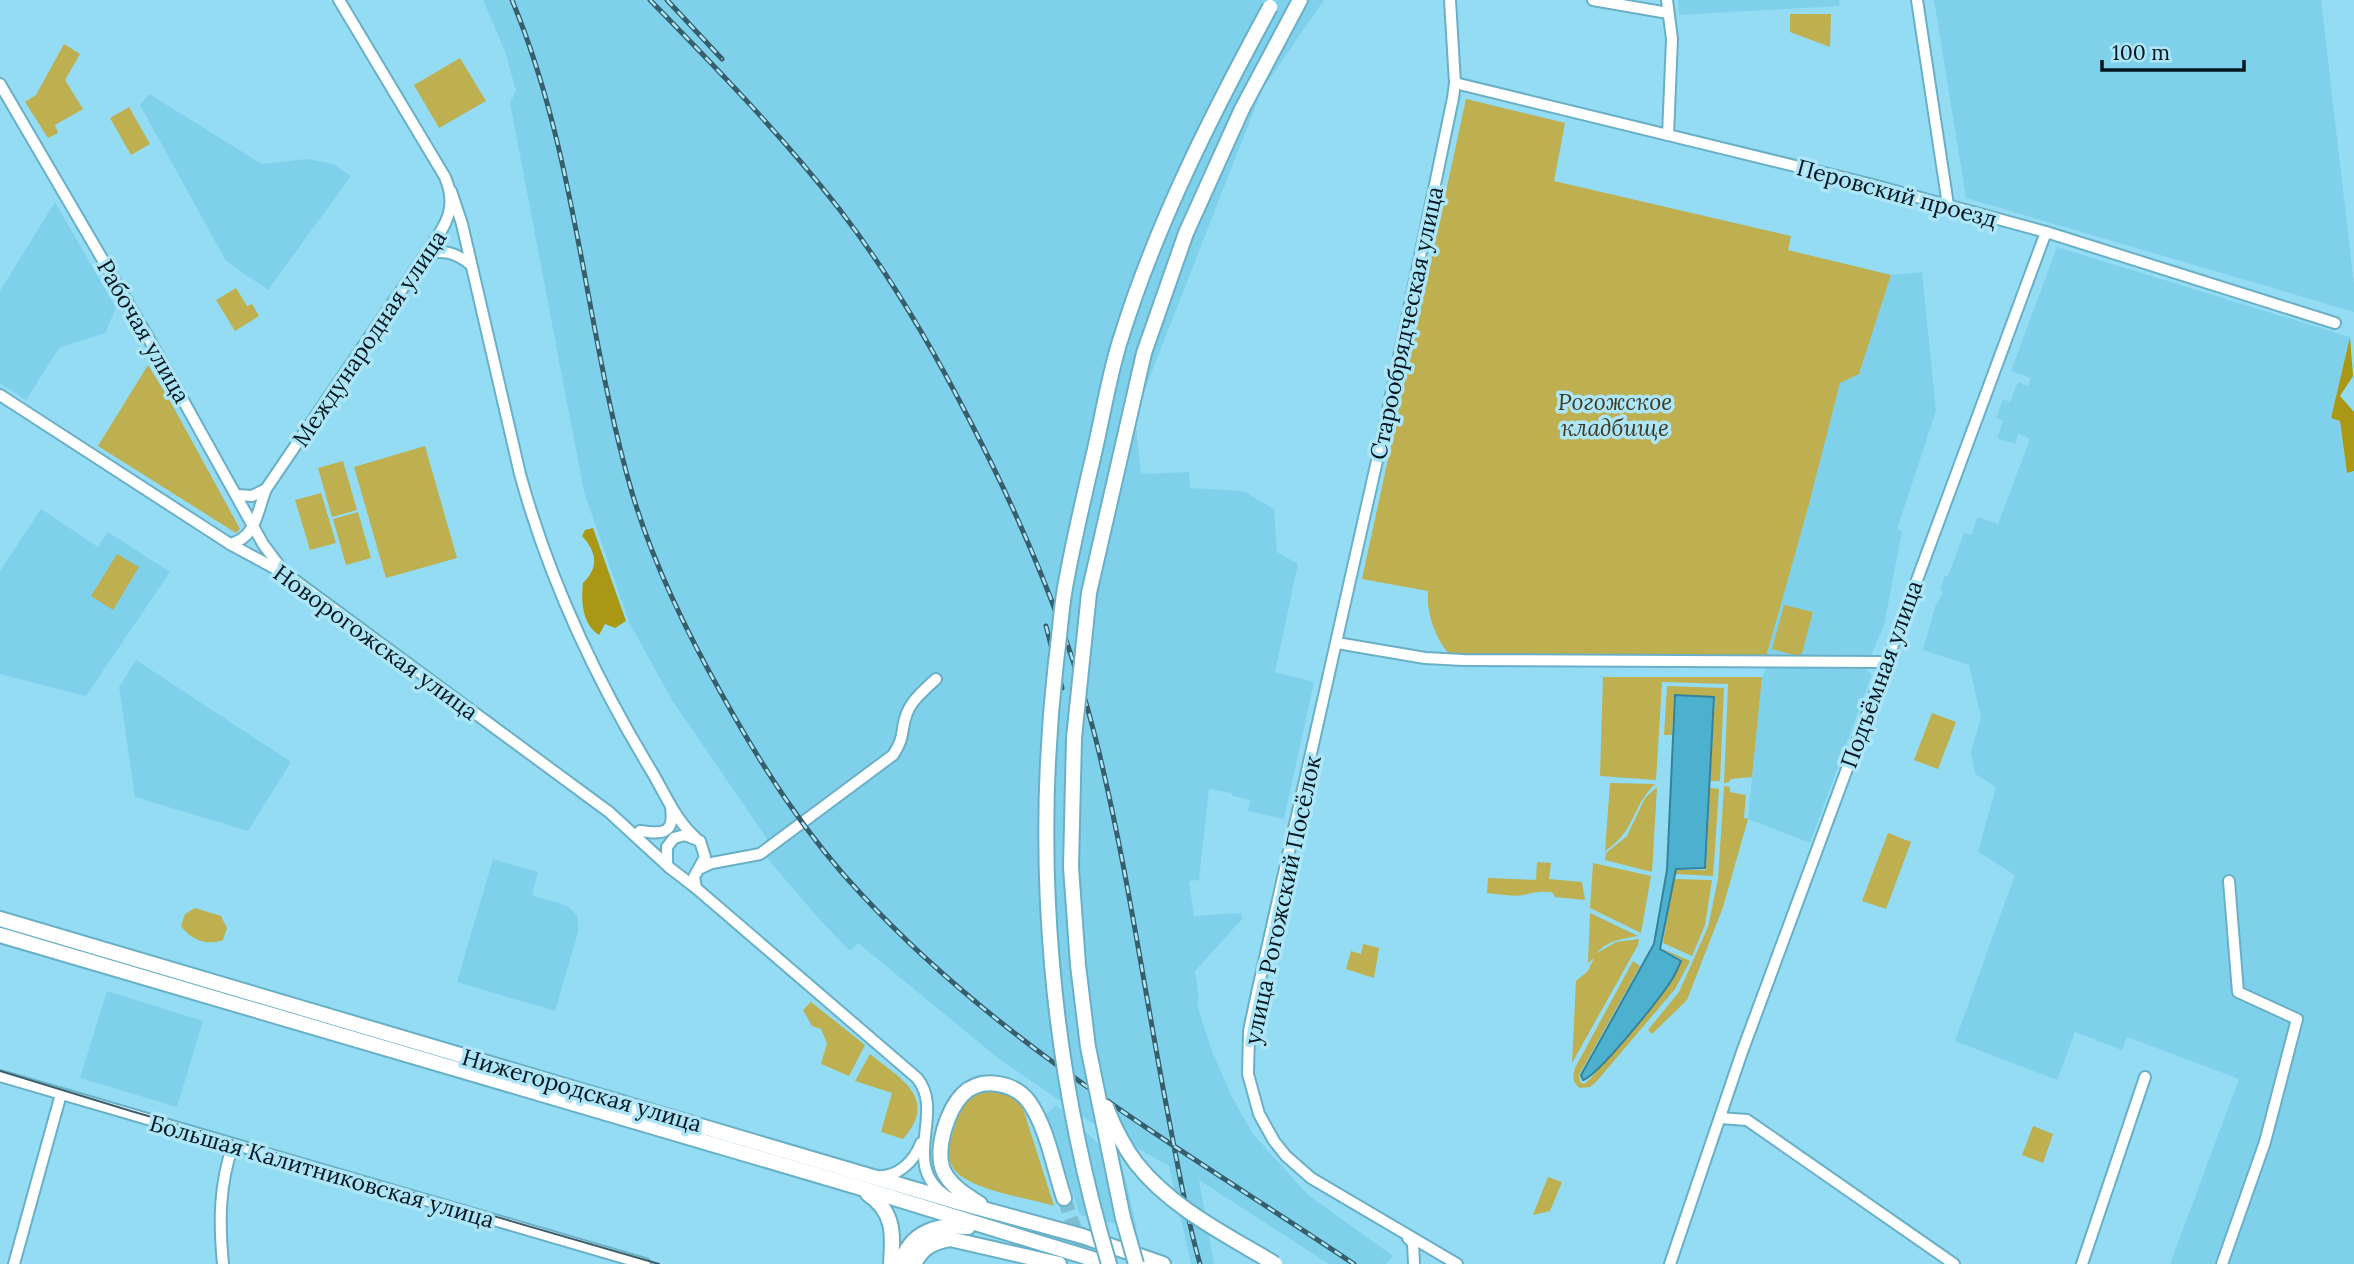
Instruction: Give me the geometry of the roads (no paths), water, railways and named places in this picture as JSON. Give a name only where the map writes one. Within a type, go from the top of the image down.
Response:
[{"type":"main road","points":[[1136,1264],[1123,1218],[1088,1047],[1077,965],[1071,867],[1074,738],[1089,593],[1148,341],[1186,233],[1242,109],[1301,0]]},
{"type":"main road","points":[[1109,1264],[1078,1141],[1051,966],[1046,862],[1048,731],[1066,580],[1124,330],[1163,223],[1218,103],[1272,2]]},
{"type":"main road","name":"Нижегородская улица","points":[[0,919],[961,1203],[1082,1236],[1163,1264]]},
{"type":"main road","name":"Нижегородская улица","points":[[0,935],[858,1187],[1109,1264]]},
{"type":"main road","points":[[1088,1047],[1103,1101],[1120,1138],[1138,1164],[1161,1188],[1194,1215],[1275,1264]]},
{"type":"main road","points":[[1007,1215],[961,1192],[942,1169],[942,1141],[953,1103],[969,1088],[979,1084],[1005,1085],[1018,1090],[1029,1101],[1038,1118],[1064,1198]]},
{"type":"main road","points":[[858,1187],[872,1196],[890,1217],[893,1229],[891,1264]]},
{"type":"main road","points":[[901,1264],[904,1254],[916,1238],[939,1227],[978,1228],[1006,1233]]},
{"type":"main road","points":[[914,1264],[927,1247],[950,1239],[1059,1264]]},
{"type":"street","points":[[339,0],[451,191],[462,224],[520,474],[572,623],[595,670],[681,822],[710,852],[730,860]]},
{"type":"street","name":"Старообрядческая улица","points":[[1338,643],[1397,371],[1455,83],[1450,0]]},
{"type":"street","points":[[1593,0],[1668,13]]},
{"type":"street","points":[[1667,0],[1672,39],[1668,135]]},
{"type":"street","points":[[1917,0],[1948,205]]},
{"type":"street","name":"Рабочая улица","points":[[0,83],[273,560],[289,576]]},
{"type":"street","name":"Перовский проезд","points":[[1455,83],[1948,205],[2046,232],[2334,323]]},
{"type":"street","name":"Международная улица","points":[[253,525],[266,489],[447,221],[451,191]]},
{"type":"street","name":"Подъёмная улица","points":[[1670,1264],[1885,662],[2046,232]]},
{"type":"street","points":[[426,254],[440,251],[449,253],[460,256],[470,264]]},
{"type":"street","name":"Новорогожская улица","points":[[0,396],[230,544],[289,576],[621,823],[917,1079],[926,1093],[927,1100],[923,1137]]},
{"type":"street","points":[[237,495],[252,496],[266,489]]},
{"type":"street","points":[[230,544],[247,537],[253,525]]},
{"type":"street","points":[[1338,643],[1426,658],[1463,660],[1885,662]]},
{"type":"street","name":"улица Рогожский Посёлок","points":[[1338,643],[1255,1006],[1250,1031],[1248,1074],[1259,1114],[1286,1156],[1311,1178],[1457,1264]]},
{"type":"street","points":[[680,874],[699,870],[712,863],[760,853],[893,755],[901,743],[906,715],[915,700],[936,679]]},
{"type":"street","points":[[639,831],[661,833],[667,830],[672,820],[670,802]]},
{"type":"street","points":[[667,864],[665,852],[679,832],[681,822]]},
{"type":"street","points":[[621,823],[650,838],[672,840],[685,835],[699,842],[705,858],[694,877],[696,888]]},
{"type":"street","points":[[2222,1264],[2265,1142],[2297,1019],[2238,992],[2229,881]]},
{"type":"street","name":"Большая Калитниковская улица","points":[[0,1076],[645,1264]]},
{"type":"street","points":[[2082,1264],[2145,1077]]},
{"type":"street","points":[[14,1264],[61,1094]]},
{"type":"street","points":[[1720,1118],[1746,1120],[1954,1264]]},
{"type":"street","points":[[872,1175],[882,1176],[900,1170],[916,1155],[923,1137]]},
{"type":"street","points":[[923,1137],[929,1179],[944,1195],[961,1203]]},
{"type":"street","points":[[223,1264],[219,1222],[223,1179],[233,1145]]},
{"type":"street","points":[[1404,1233],[1413,1243],[1414,1264]]},
{"type":"tunnel","points":[[1064,1198],[1087,1264]]},
{"type":"tram line","points":[[0,1071],[659,1264]]},
{"type":"railway","points":[[512,0],[552,121],[567,183],[603,372],[641,522],[695,646],[768,773],[842,873],[918,951],[976,1002],[1098,1094],[1354,1264]]},
{"type":"railway","points":[[650,0],[795,155],[876,260],[910,312],[956,393],[1025,536],[1057,614],[1095,736],[1126,881],[1180,1178],[1200,1264]]},
{"type":"railway","points":[[667,0],[722,59]]},
{"type":"railway","points":[[1046,626],[1062,688]]},
{"type":"park label","name":"Рогожское кладбище","points":[[1615,414]]}]
